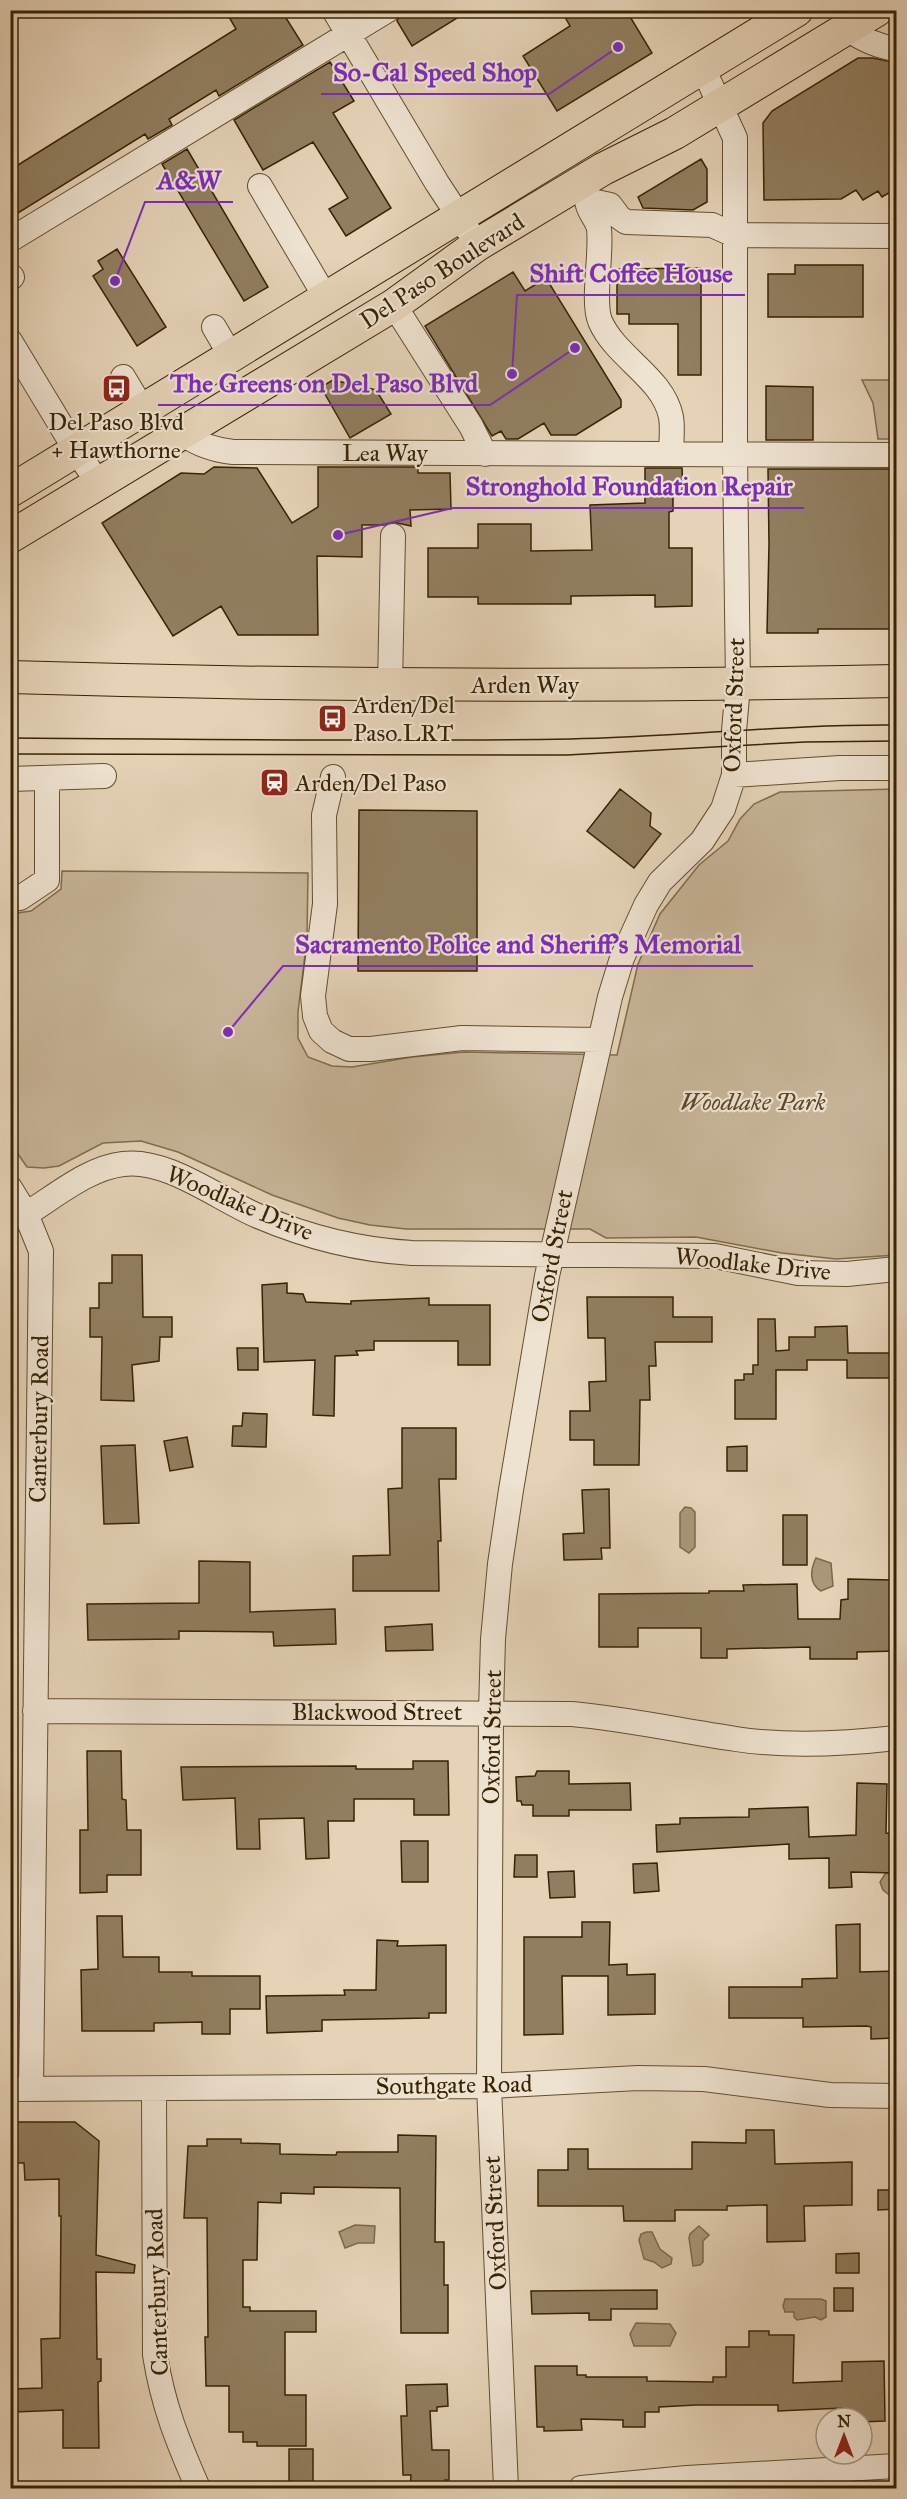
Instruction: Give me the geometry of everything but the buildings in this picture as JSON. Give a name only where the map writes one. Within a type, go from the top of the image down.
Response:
[{"type":"main road","name":"Del Paso Boulevard","points":[[10,491],[797,10]]},
{"type":"main road","name":"Del Paso Boulevard","points":[[10,537],[394,305],[477,245],[583,192],[603,169],[675,133],[877,10]]},
{"type":"main road","name":"Arden Way","points":[[10,677],[390,685],[738,685],[897,681]]},
{"type":"street","points":[[334,10],[477,245]]},
{"type":"street","points":[[10,240],[388,10]]},
{"type":"street","points":[[847,29],[867,42],[897,49]]},
{"type":"street","name":"Oxford Street","points":[[506,2488],[489,2086],[491,1713],[500,1564],[551,1252],[609,998],[633,930],[660,882],[702,842],[723,809],[734,776],[734,731],[738,685],[735,138],[703,68]]},
{"type":"street","points":[[260,186],[326,298]]},
{"type":"street","points":[[583,192],[610,205],[626,222],[712,225],[734,235],[897,236]]},
{"type":"street","points":[[583,192],[587,206],[599,227],[597,300],[600,320],[610,337],[663,396],[671,417],[671,454]]},
{"type":"street","points":[[394,305],[471,426],[485,454]]},
{"type":"street","points":[[214,327],[231,356]]},
{"type":"street","points":[[10,341],[77,452],[100,484]]},
{"type":"street","points":[[123,377],[143,410]]},
{"type":"street","name":"Lea Way","points":[[183,434],[208,447],[233,452],[897,455]]},
{"type":"street","points":[[390,685],[393,536]]},
{"type":"street","points":[[734,776],[840,768],[897,768]]},
{"type":"street","points":[[10,779],[104,776]]},
{"type":"street","points":[[333,777],[324,815],[325,904],[313,996],[315,1016],[321,1031],[332,1041],[349,1049],[371,1049],[462,1038],[600,1040]]},
{"type":"street","points":[[10,899],[20,898],[47,880],[47,779]]},
{"type":"street","name":"Woodlake Drive","points":[[26,1214],[104,1169],[124,1164],[147,1164],[169,1172],[258,1216],[332,1241],[373,1251],[715,1256],[798,1273],[847,1274],[897,1269]]},
{"type":"street","name":"Canterbury Road","points":[[10,1188],[26,1214],[41,1251],[35,1711],[21,2088]]},
{"type":"street","name":"Blackwood Street","points":[[35,1711],[572,1714],[625,1719],[737,1739],[798,1744],[858,1743],[897,1738]]},
{"type":"street","name":"Southgate Road","points":[[21,2088],[489,2086],[638,2078],[704,2079],[830,2095],[897,2096]]},
{"type":"street","name":"Canterbury Road","points":[[154,2088],[155,2355],[161,2391],[171,2426],[198,2488]]},
{"type":"street","points":[[581,2488],[687,2478],[897,2466]]},
{"type":"green space","points":[[862,380],[896,380],[896,439],[878,439],[873,403]]},
{"type":"green space","name":"Woodlake Park","points":[[896,789],[896,1255],[836,1259],[782,1253],[696,1237],[606,1238],[590,1229],[406,1229],[370,1225],[338,1218],[272,1195],[178,1152],[141,1141],[103,1143],[59,1166],[44,1168],[27,1167],[11,1144],[10,914],[31,911],[61,889],[62,871],[308,873],[307,938],[298,1012],[298,1038],[308,1057],[332,1066],[352,1067],[412,1057],[464,1052],[617,1055],[638,964],[660,914],[699,865],[728,841],[740,819],[754,804],[780,792]]},
{"type":"shaded area","points":[[685,1507],[695,1512],[695,1547],[689,1553],[680,1547],[680,1513]]},
{"type":"shaded area","points":[[816,1558],[831,1563],[833,1586],[821,1591],[814,1585],[812,1576]]},
{"type":"shaded area","points":[[885,1874],[896,1876],[896,1895],[888,1894],[883,1890],[880,1882]]},
{"type":"shaded area","points":[[355,2225],[375,2226],[374,2243],[358,2243],[345,2248],[339,2232]]},
{"type":"shaded area","points":[[699,2226],[709,2235],[703,2241],[703,2262],[693,2266],[689,2238]]},
{"type":"shaded area","points":[[652,2232],[660,2249],[672,2258],[671,2264],[662,2268],[644,2259],[639,2240],[641,2234]]},
{"type":"shaded area","points":[[785,2299],[826,2301],[826,2317],[821,2320],[815,2317],[797,2320],[794,2312],[785,2312],[783,2306]]},
{"type":"shaded area","points":[[636,2323],[670,2324],[676,2333],[670,2346],[634,2346],[630,2334]]},
{"type":"tram line","points":[[10,738],[570,739],[814,726],[896,725]]},
{"type":"tram line","points":[[10,754],[567,755],[805,742],[896,741]]},
{"type":"place","name":"So-Cal Speed Shop","points":[[618,47]]},
{"type":"place","name":"A&W","points":[[115,281]]},
{"type":"place","name":"The Greens on Del Paso Blvd","points":[[575,348]]},
{"type":"place","name":"Shift Coffee House","points":[[512,374]]},
{"type":"place","name":"Del Paso Blvd + Hawthorne","points":[[116,389]]},
{"type":"place","name":"Stronghold Foundation Repair","points":[[338,535]]},
{"type":"place","name":"Arden/Del Paso LRT","points":[[332,719]]},
{"type":"place","name":"Arden/Del Paso","points":[[274,783]]},
{"type":"place","name":"Sacramento Police and Sheriff's Memorial","points":[[228,1032]]}]
